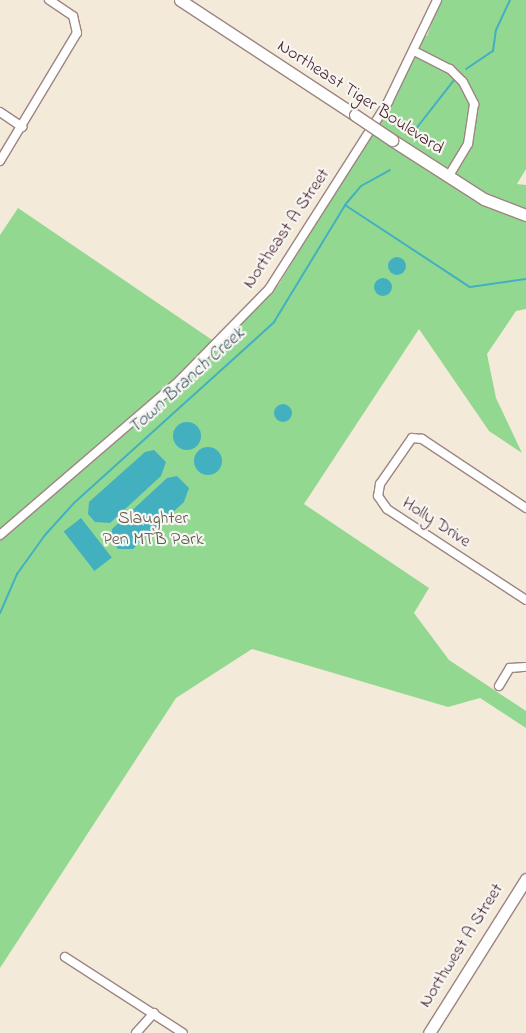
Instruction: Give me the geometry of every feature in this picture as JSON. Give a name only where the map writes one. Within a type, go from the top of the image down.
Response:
[{"type":"street","points":[[0,161],[3,150],[22,127],[73,41],[77,25],[73,16],[49,0]]},
{"type":"street","name":"Northeast Tiger Boulevard","points":[[180,0],[448,177],[484,199],[526,215]]},
{"type":"street","name":"Northeast A Street","points":[[0,536],[180,380],[269,289],[416,52],[437,0]]},
{"type":"street","points":[[416,52],[450,69],[463,82],[474,104],[468,144],[448,177]]},
{"type":"street","points":[[0,112],[22,127]]},
{"type":"street","name":"Holly Drive","points":[[526,508],[422,439],[412,438],[380,484],[378,496],[387,509],[526,600]]},
{"type":"street","points":[[499,686],[510,668],[526,667]]},
{"type":"street","name":"Northwest A Street","points":[[429,1033],[526,879]]},
{"type":"street","points":[[65,957],[183,1033]]},
{"type":"street","points":[[136,1033],[154,1013]]},
{"type":"green space","name":"Slaughter Pen MTB Park","points":[[440,0],[526,0],[526,169],[517,184],[526,185],[526,309],[516,311],[487,354],[496,398],[522,453],[489,431],[419,329],[304,504],[429,588],[414,613],[449,660],[526,711],[526,728],[480,698],[448,707],[252,649],[176,698],[0,968],[0,235],[18,208],[221,346],[279,284],[363,146],[420,33],[427,36]]},
{"type":"water","points":[[393,257],[401,257],[406,262],[404,273],[393,275],[388,270],[388,262]]},
{"type":"water","points":[[379,278],[387,278],[392,283],[390,294],[379,296],[374,291],[374,283]]},
{"type":"water","points":[[279,404],[287,404],[292,409],[290,420],[279,422],[274,417],[274,409]]},
{"type":"water","points":[[187,422],[197,426],[201,436],[197,446],[187,450],[177,446],[173,436],[177,426]]},
{"type":"water","points":[[208,447],[218,451],[222,461],[218,471],[208,475],[198,471],[194,461],[198,451]]},
{"type":"water","points":[[154,450],[166,462],[161,476],[110,523],[95,522],[88,514],[89,502],[145,452]]},
{"type":"water","points":[[177,476],[189,488],[184,502],[133,549],[118,549],[111,541],[112,529],[167,478]]},
{"type":"water","points":[[81,518],[112,557],[94,571],[64,532]]},
{"type":"waterway","name":"Town Branch Creek","points":[[466,69],[493,51],[496,30],[510,0]]},
{"type":"waterway","name":"Town Branch Creek","points":[[415,130],[454,80]]},
{"type":"waterway","name":"Town Branch Creek","points":[[0,613],[17,574],[45,535],[74,503],[274,322],[345,205],[361,186],[390,170]]},
{"type":"waterway","points":[[345,205],[470,287],[526,279]]}]
